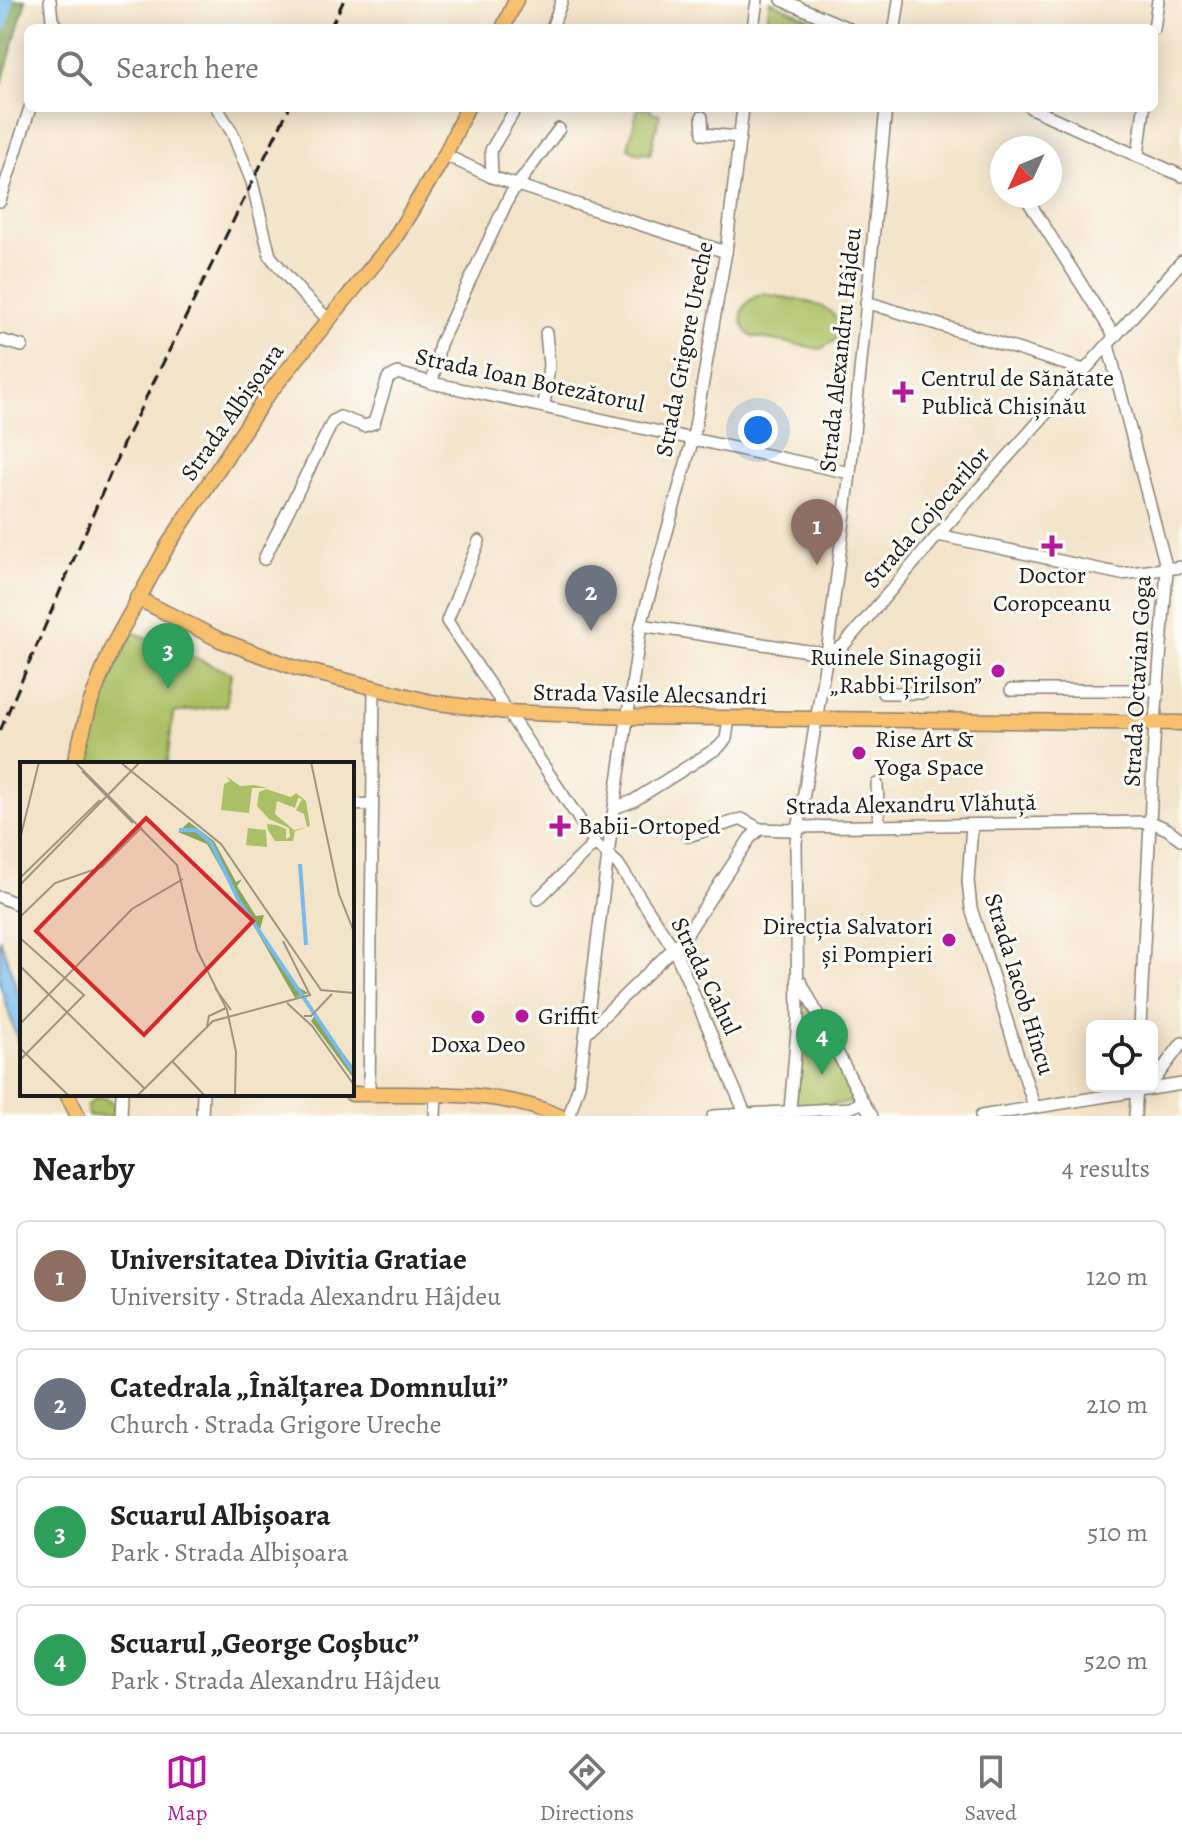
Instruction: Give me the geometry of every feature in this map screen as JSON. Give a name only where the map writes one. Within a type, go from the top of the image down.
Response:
[{"type":"main road","points":[[505,24],[516,0]]},
{"type":"main road","name":"Strada Albișoara","points":[[75,762],[90,704],[112,647],[168,545],[265,398],[393,241],[445,155],[465,112]]},
{"type":"main road","name":"Strada Vasile Alecsandri","points":[[137,598],[220,640],[296,668],[431,702],[507,712],[628,717],[1182,723]]},
{"type":"main road","points":[[354,1094],[494,1097],[559,1116]]},
{"type":"main road","points":[[66,1096],[67,1116]]},
{"type":"main road","points":[[67,1096],[78,1116]]},
{"type":"street","points":[[50,0],[50,12],[56,24]]},
{"type":"street","points":[[553,24],[562,0]]},
{"type":"street","points":[[754,24],[757,0]]},
{"type":"street","points":[[782,0],[839,24]]},
{"type":"street","points":[[896,24],[899,0]]},
{"type":"street","points":[[1155,24],[1158,0]]},
{"type":"street","points":[[0,201],[29,112]]},
{"type":"street","points":[[220,112],[232,132],[252,182],[270,256],[286,277],[328,319]]},
{"type":"street","points":[[492,177],[491,150],[514,112]]},
{"type":"street","name":"Strada Grigore Ureche","points":[[569,1116],[576,1099],[587,1032],[614,808],[641,625],[693,438],[726,252],[743,112]]},
{"type":"street","name":"Strada Alexandru Hâjdeu","points":[[790,1110],[799,977],[796,842],[827,654],[850,473],[886,112]]},
{"type":"street","points":[[1040,112],[1182,176]]},
{"type":"street","points":[[1138,155],[1143,112]]},
{"type":"street","points":[[702,117],[703,134],[708,137],[740,137]]},
{"type":"street","points":[[432,383],[440,344],[510,195],[559,129]]},
{"type":"street","points":[[445,155],[492,177],[726,252]]},
{"type":"street","name":"Strada Octavian Goga","points":[[1032,208],[1111,341],[1167,570],[1155,722],[1140,1020]]},
{"type":"street","name":"Strada Cojocarilor","points":[[827,654],[843,646],[1181,263]]},
{"type":"street","points":[[866,302],[1084,370]]},
{"type":"street","points":[[544,406],[549,365],[546,333]]},
{"type":"street","points":[[0,340],[22,346]]},
{"type":"street","name":"Strada Ioan Botezătorul","points":[[264,559],[333,421],[340,417],[364,426],[374,423],[388,378],[398,373],[432,383],[850,473]]},
{"type":"street","points":[[938,535],[1121,574],[1182,567]]},
{"type":"street","name":"Strada Cahul","points":[[479,541],[447,621],[595,843],[609,854],[674,949],[745,1113]]},
{"type":"street","points":[[641,625],[827,654]]},
{"type":"street","points":[[369,1094],[374,689]]},
{"type":"street","points":[[1011,690],[1158,690]]},
{"type":"street","points":[[883,693],[923,693]]},
{"type":"street","points":[[614,808],[633,801],[719,747],[726,739],[729,718]]},
{"type":"street","points":[[877,784],[879,826]]},
{"type":"street","points":[[354,805],[372,804]]},
{"type":"street","points":[[688,836],[742,819],[760,829]]},
{"type":"street","points":[[1151,822],[1182,840]]},
{"type":"street","name":"Strada Alexandru Vlăhuță","points":[[587,1032],[684,938],[750,838],[760,829],[1151,822]]},
{"type":"street","name":"Strada Iacob Hîncu","points":[[972,825],[968,881],[971,908],[1034,1106]]},
{"type":"street","points":[[538,899],[595,843]]},
{"type":"street","points":[[0,897],[20,905]]},
{"type":"street","name":"Strada Alexandru Hâjdeu","points":[[799,977],[872,1116]]},
{"type":"street","points":[[1158,1072],[1182,1043]]},
{"type":"street","points":[[1158,1086],[1182,1084]]},
{"type":"street","points":[[981,1116],[1116,1092]]},
{"type":"street","points":[[1135,1116],[1143,1092]]},
{"type":"street","points":[[435,1116],[436,1095]]},
{"type":"street","points":[[121,1116],[122,1096]]},
{"type":"street","points":[[202,1116],[203,1096]]},
{"type":"street","points":[[713,1116],[850,1108],[863,1102]]},
{"type":"green space","points":[[0,0],[26,0],[0,90]]},
{"type":"green space","points":[[770,1],[822,24],[767,24]]},
{"type":"green space","points":[[637,112],[660,114],[650,154],[640,154],[628,148]]},
{"type":"green space","points":[[764,294],[802,300],[827,309],[839,326],[837,339],[821,349],[751,336],[743,323],[743,310],[750,300]]},
{"type":"green space","points":[[133,632],[231,673],[226,705],[173,713],[167,762],[86,762],[104,696]]},
{"type":"green space","points":[[805,1000],[861,1102],[793,1108],[801,1008]]},
{"type":"green space","points":[[96,1098],[113,1102],[115,1116],[88,1116],[87,1106]]},
{"type":"water","points":[[0,938],[20,999],[20,1049],[0,984]]},
{"type":"waterway","points":[[0,24],[6,0]]},
{"type":"railway","points":[[332,24],[344,0]]},
{"type":"railway","points":[[0,731],[124,442],[287,112]]},
{"type":"place","name":"Centrul de Sănătate Publică Chișinău","points":[[903,392]]},
{"type":"place","name":"Doctor Coropceanu","points":[[1052,546]]},
{"type":"place","name":"Universitatea Divitia Gratiae","points":[[817,565]]},
{"type":"place","name":"Catedrala „Înălțarea Domnului”","points":[[591,631]]},
{"type":"place","name":"Ruinele Sinagogii „Rabbi Țirilson”","points":[[998,671]]},
{"type":"place","name":"Scuarul Albișoara","points":[[168,689]]},
{"type":"place","name":"Rise Art & Yoga Space","points":[[859,753]]},
{"type":"place","name":"Babii-Ortoped","points":[[560,826]]},
{"type":"place","name":"Direcția Salvatori și Pompieri","points":[[949,940]]},
{"type":"place","name":"Griffit","points":[[522,1016]]},
{"type":"place","name":"Doxa Deo","points":[[478,1017]]},
{"type":"place","name":"Scuarul „George Coșbuc”","points":[[822,1075]]}]
